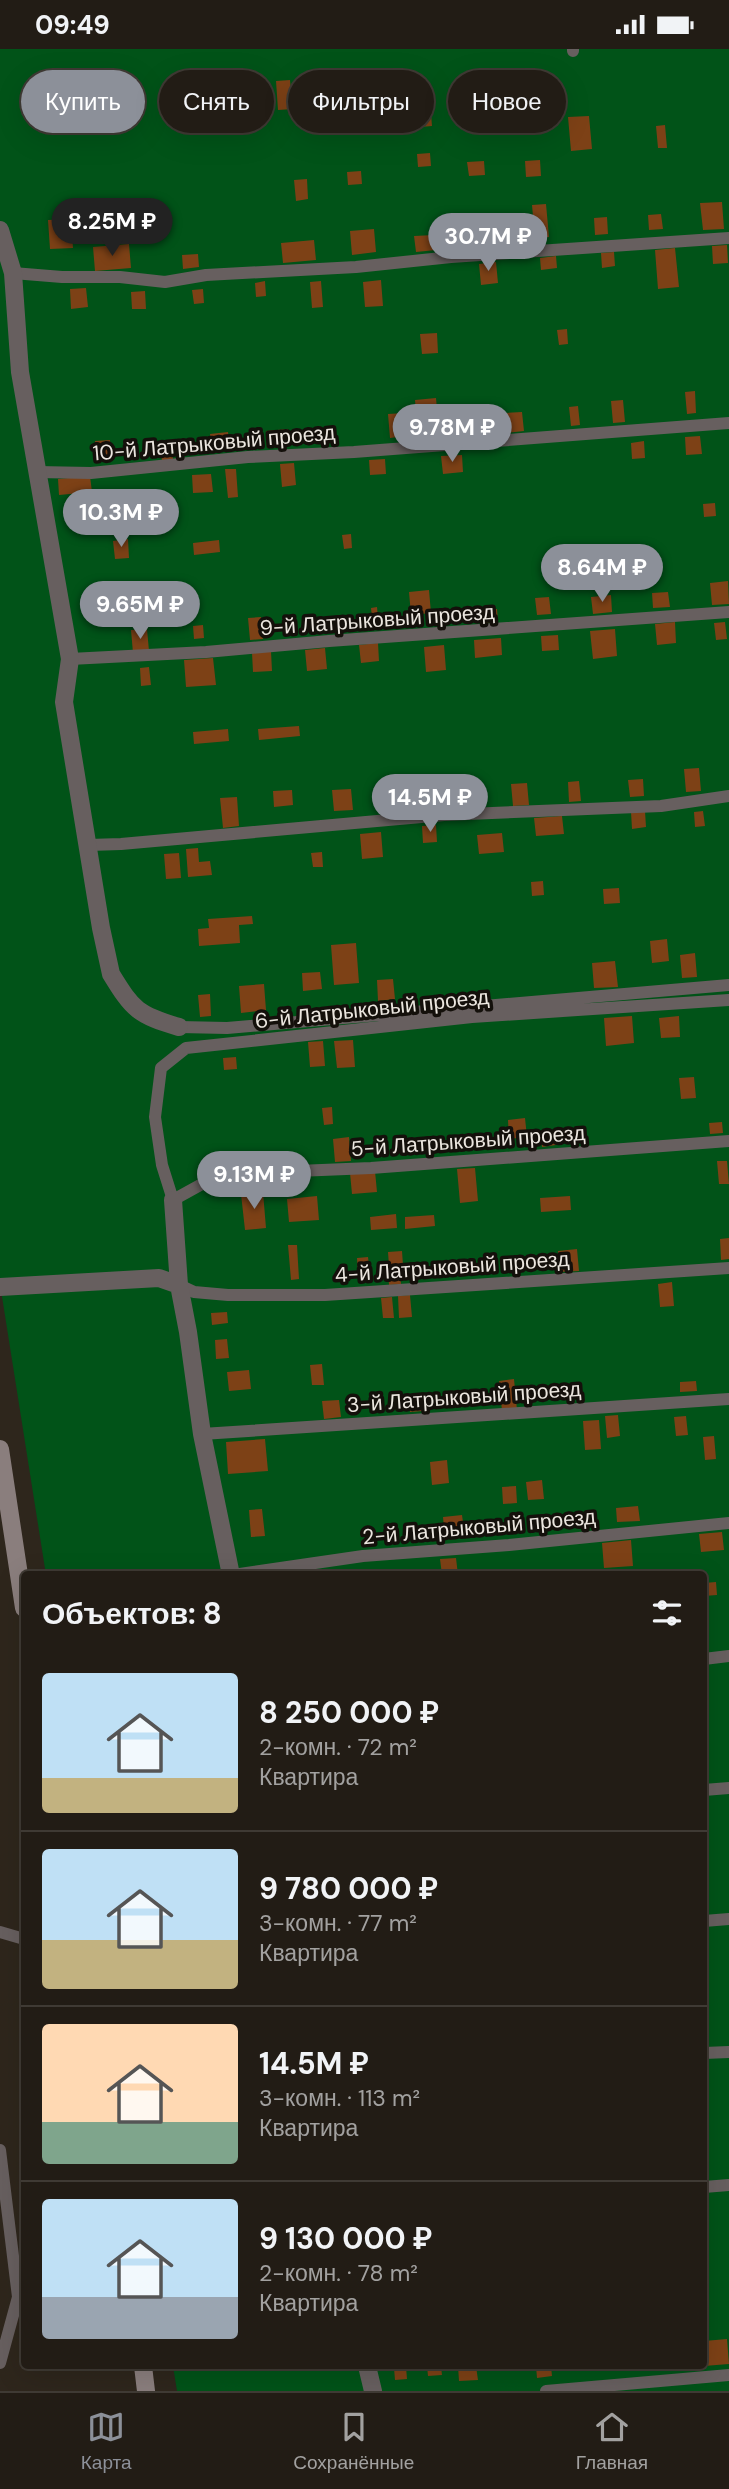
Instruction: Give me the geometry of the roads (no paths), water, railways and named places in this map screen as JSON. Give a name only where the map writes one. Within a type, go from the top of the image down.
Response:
[{"type":"main road","points":[[0,1449],[3,1494],[21,1592]]},
{"type":"main road","points":[[143,2369],[146,2391]]},
{"type":"street","points":[[0,230],[13,273],[20,372],[69,659],[64,702],[111,974],[130,1005],[150,1019],[179,1027]]},
{"type":"street","points":[[173,1200],[179,1285],[202,1434],[231,1571]]},
{"type":"street","points":[[0,1287],[159,1278],[179,1285]]},
{"type":"street","points":[[368,2369],[373,2391]]},
{"type":"lane","points":[[13,273],[62,278],[120,277],[165,282],[206,275],[356,267],[451,257],[729,238]]},
{"type":"lane","name":"10-й Латрыковый проезд","points":[[37,472],[91,473],[248,457],[354,452],[729,423]]},
{"type":"lane","name":"9-й Латрыковый проезд","points":[[69,659],[206,652],[729,612]]},
{"type":"lane","points":[[89,845],[444,815],[662,806],[729,796]]},
{"type":"lane","points":[[179,1027],[226,1027],[729,985]]},
{"type":"lane","name":"6-й Латрыковый проезд","points":[[173,1200],[162,1165],[155,1117],[161,1068],[186,1048],[472,1017],[729,1000]]},
{"type":"lane","name":"5-й Латрыковый проезд","points":[[173,1200],[202,1184],[246,1173],[371,1168],[729,1141]]},
{"type":"lane","name":"4-й Латрыковый проезд","points":[[179,1285],[194,1292],[228,1295],[326,1295],[729,1268]]},
{"type":"lane","name":"3-й Латрыковый проезд","points":[[202,1434],[729,1399]]},
{"type":"lane","name":"2-й Латрыковый проезд","points":[[260,1571],[363,1556],[509,1545],[729,1523]]},
{"type":"lane","points":[[707,1659],[729,1657]]},
{"type":"lane","points":[[707,1790],[729,1788]]},
{"type":"lane","points":[[707,1921],[729,1919]]},
{"type":"lane","points":[[0,1932],[21,1938]]},
{"type":"lane","points":[[707,2053],[729,2052]]},
{"type":"lane","points":[[0,2150],[18,2297],[0,2363]]},
{"type":"lane","points":[[707,2187],[729,2185]]},
{"type":"lane","points":[[546,2391],[729,2375]]}]
